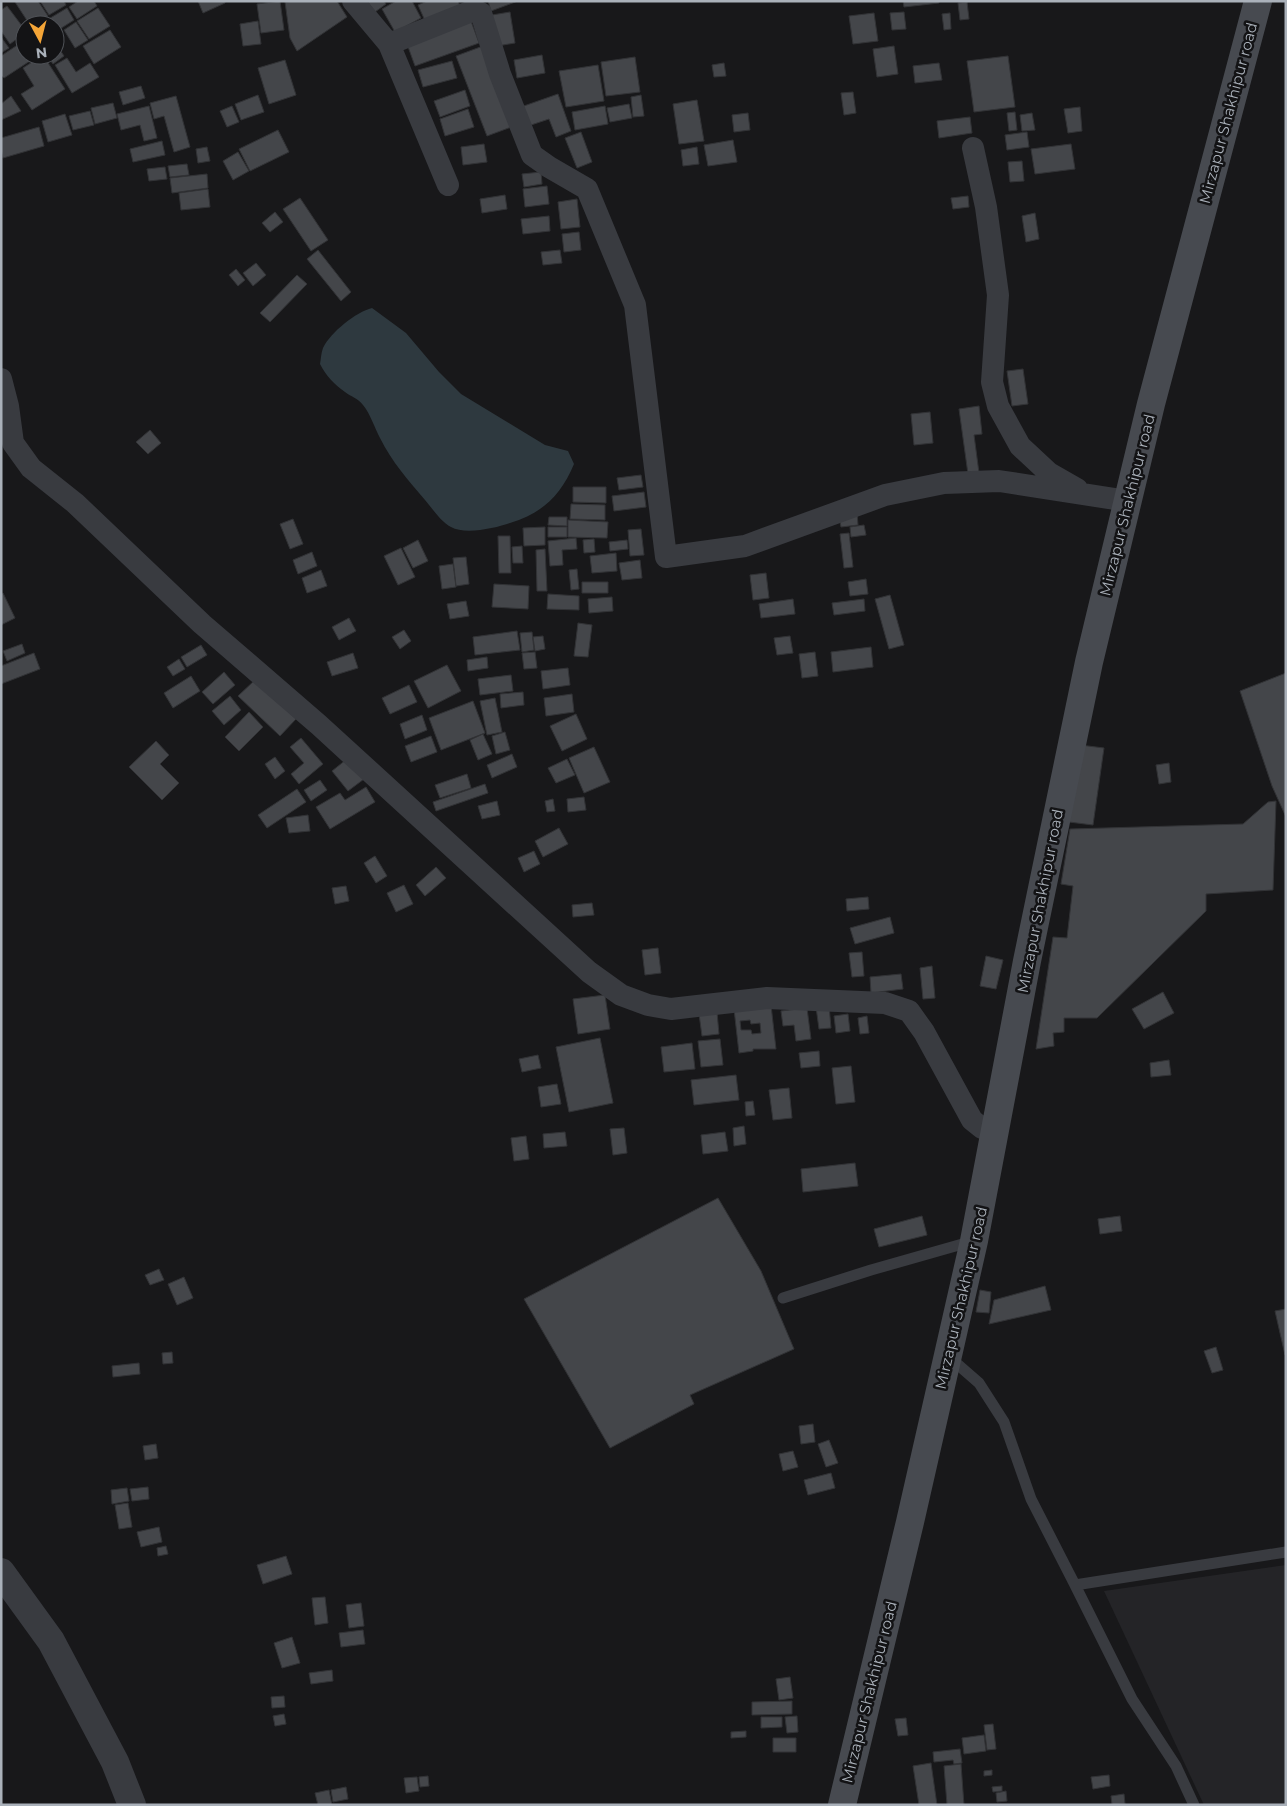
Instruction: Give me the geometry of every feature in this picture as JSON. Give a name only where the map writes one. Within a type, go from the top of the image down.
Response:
[{"type":"main road","name":"Mirzapur Shakhipur road","points":[[842,1805],[910,1522],[974,1241],[1027,962],[1089,662],[1151,404],[1258,1]]},
{"type":"street","points":[[353,1],[390,44],[448,185]]},
{"type":"street","points":[[390,44],[474,10],[481,13],[500,74],[532,155],[548,167],[587,189],[635,305],[666,556],[744,546],[885,495],[944,483],[999,482],[1128,501]]},
{"type":"street","points":[[973,148],[986,207],[998,295],[992,382],[998,406],[1020,446],[1049,473],[1088,496]]},
{"type":"street","points":[[1,379],[8,406],[13,443],[31,468],[76,503],[202,624],[319,725],[589,972],[620,995],[648,1005],[671,1009],[767,998],[885,1003],[910,1011],[924,1032],[972,1120],[982,1128],[996,1133]]},
{"type":"street","points":[[1,1572],[50,1641],[115,1762],[132,1805]]},
{"type":"lane","points":[[783,1298],[871,1270],[974,1241]]},
{"type":"lane","points":[[948,1356],[978,1383],[1004,1422],[1031,1498],[1132,1699],[1176,1766],[1194,1805]]},
{"type":"lane","points":[[1075,1585],[1286,1552]]},
{"type":"shaded area","points":[[372,308],[406,333],[439,372],[461,394],[545,445],[568,451],[574,464],[563,485],[550,501],[522,519],[481,530],[457,529],[447,525],[440,518],[395,463],[363,405],[334,383],[320,364],[323,348],[338,329],[352,318]]},
{"type":"shaded area","points":[[1286,1565],[1286,1805],[1204,1805],[1104,1591]]},
{"type":"building","points":[[38,1],[47,15],[23,15],[15,2]]},
{"type":"building","points":[[40,1],[64,1],[66,5],[49,15]]},
{"type":"building","points":[[78,1],[94,1],[97,6],[77,19],[69,7]]},
{"type":"building","points":[[198,1],[225,1],[225,3],[203,13]]},
{"type":"building","points":[[280,1],[284,30],[261,33],[257,4]]},
{"type":"building","points":[[337,1],[347,17],[297,51],[290,38],[285,2]]},
{"type":"building","points":[[367,1],[384,1],[386,4],[375,12]]},
{"type":"building","points":[[396,1],[412,1],[421,18],[395,32],[382,9]]},
{"type":"building","points":[[427,1],[458,1],[461,8],[426,23],[418,5]]},
{"type":"building","points":[[488,1],[518,1],[491,11]]},
{"type":"building","points":[[903,1],[939,1],[939,3],[904,7]]},
{"type":"building","points":[[967,2],[969,19],[960,20],[958,3]]},
{"type":"building","points":[[7,6],[15,17],[15,40],[10,44],[1,31],[1,10]]},
{"type":"building","points":[[67,8],[74,20],[65,26],[65,15],[55,15]]},
{"type":"building","points":[[98,8],[110,26],[89,39],[77,21]]},
{"type":"building","points":[[510,12],[515,43],[497,46],[492,15]]},
{"type":"building","points":[[904,12],[906,29],[892,30],[890,13]]},
{"type":"building","points":[[874,13],[878,41],[853,44],[849,16]]},
{"type":"building","points":[[950,13],[951,29],[944,30],[942,14]]},
{"type":"building","points":[[258,21],[261,44],[243,46],[240,24]]},
{"type":"building","points":[[471,21],[479,43],[415,66],[407,44]]},
{"type":"building","points":[[76,22],[88,40],[75,48],[65,29]]},
{"type":"building","points":[[110,30],[121,47],[94,64],[83,46]]},
{"type":"building","points":[[1,37],[9,48],[1,53]]},
{"type":"building","points":[[483,46],[514,126],[487,136],[456,56]]},
{"type":"building","points":[[894,46],[898,74],[877,77],[873,49]]},
{"type":"building","points":[[15,47],[15,65],[24,65],[4,78],[1,75],[1,56]]},
{"type":"building","points":[[542,55],[545,73],[517,78],[514,60]]},
{"type":"building","points":[[1008,56],[1015,107],[974,112],[967,61]]},
{"type":"building","points":[[635,57],[640,92],[606,96],[601,62]]},
{"type":"building","points":[[67,58],[76,72],[90,63],[99,77],[72,93],[55,65],[65,65],[65,59]]},
{"type":"building","points":[[285,60],[296,95],[269,104],[258,68]]},
{"type":"building","points":[[452,61],[457,78],[423,87],[418,70]]},
{"type":"building","points":[[724,63],[726,76],[714,77],[712,65]]},
{"type":"building","points":[[939,63],[942,80],[915,83],[913,66]]},
{"type":"building","points":[[28,65],[49,65],[65,89],[32,110],[21,94],[34,86],[23,68]]},
{"type":"building","points":[[598,65],[604,101],[566,107],[559,71]]},
{"type":"building","points":[[141,86],[145,98],[123,105],[119,92]]},
{"type":"building","points":[[465,90],[470,106],[440,117],[434,101]]},
{"type":"building","points":[[853,92],[856,113],[844,115],[841,93]]},
{"type":"building","points":[[558,94],[571,131],[556,137],[549,119],[528,126],[521,107]]},
{"type":"building","points":[[258,95],[264,112],[241,120],[235,104]]},
{"type":"building","points":[[641,95],[644,116],[633,117],[631,97]]},
{"type":"building","points":[[11,96],[21,111],[1,120],[1,104]]},
{"type":"building","points":[[176,96],[190,147],[174,152],[164,116],[154,119],[150,103]]},
{"type":"building","points":[[697,100],[704,141],[679,144],[673,104]]},
{"type":"building","points":[[113,103],[117,118],[95,124],[91,108]]},
{"type":"building","points":[[629,104],[632,118],[610,122],[607,108]]},
{"type":"building","points":[[149,106],[157,138],[144,141],[140,125],[121,130],[117,114]]},
{"type":"building","points":[[232,106],[239,122],[227,127],[220,111]]},
{"type":"building","points":[[605,106],[608,124],[575,130],[572,112]]},
{"type":"building","points":[[1080,107],[1082,131],[1068,133],[1064,109]]},
{"type":"building","points":[[468,109],[474,127],[445,136],[440,119]]},
{"type":"building","points":[[90,111],[94,125],[73,130],[69,116]]},
{"type":"building","points":[[1015,112],[1017,130],[1009,131],[1007,113]]},
{"type":"building","points":[[748,113],[750,130],[734,132],[732,115]]},
{"type":"building","points":[[1032,113],[1035,130],[1022,131],[1020,115]]},
{"type":"building","points":[[65,114],[72,135],[48,142],[42,121]]},
{"type":"building","points":[[970,117],[972,133],[939,138],[937,121]]},
{"type":"building","points":[[39,127],[44,146],[3,158],[1,138]]},
{"type":"building","points":[[278,130],[289,152],[250,171],[239,149]]},
{"type":"building","points":[[581,132],[592,162],[577,168],[565,138]]},
{"type":"building","points":[[1027,132],[1029,147],[1007,150],[1005,135]]},
{"type":"building","points":[[733,140],[737,162],[708,166],[704,145]]},
{"type":"building","points":[[162,141],[165,155],[133,162],[130,149]]},
{"type":"building","points":[[484,144],[487,162],[463,165],[461,147]]},
{"type":"building","points":[[1071,144],[1075,169],[1035,174],[1031,149]]},
{"type":"building","points":[[207,147],[210,161],[198,163],[196,149]]},
{"type":"building","points":[[697,147],[699,164],[683,166],[681,150]]},
{"type":"building","points":[[238,152],[249,171],[233,180],[223,161]]},
{"type":"building","points":[[1022,161],[1024,181],[1010,182],[1008,162]]},
{"type":"building","points":[[187,164],[189,175],[170,177],[168,166]]},
{"type":"building","points":[[165,167],[167,179],[149,181],[147,169]]},
{"type":"building","points":[[541,172],[542,184],[524,187],[522,174]]},
{"type":"building","points":[[207,174],[208,188],[172,193],[170,178]]},
{"type":"building","points":[[547,186],[549,204],[525,207],[523,189]]},
{"type":"building","points":[[208,189],[210,207],[181,210],[179,193]]},
{"type":"building","points":[[505,195],[507,209],[482,213],[480,199]]},
{"type":"building","points":[[968,196],[969,207],[953,209],[951,198]]},
{"type":"building","points":[[300,198],[328,240],[311,251],[283,209]]},
{"type":"building","points":[[577,199],[580,227],[561,229],[558,202]]},
{"type":"building","points":[[275,212],[283,222],[270,232],[262,223]]},
{"type":"building","points":[[1035,213],[1039,239],[1026,242],[1022,216]]},
{"type":"building","points":[[549,216],[550,231],[523,234],[521,219]]},
{"type":"building","points":[[579,232],[581,250],[564,252],[562,234]]},
{"type":"building","points":[[318,250],[351,292],[341,301],[307,259]]},
{"type":"building","points":[[560,250],[562,263],[543,265],[541,252]]},
{"type":"building","points":[[256,263],[266,275],[253,286],[243,273]]},
{"type":"building","points":[[236,269],[245,280],[238,286],[229,275]]},
{"type":"building","points":[[297,275],[307,284],[270,322],[260,313]]},
{"type":"building","points":[[1023,369],[1028,404],[1012,406],[1007,371]]},
{"type":"building","points":[[979,406],[982,434],[974,435],[979,473],[968,474],[959,409]]},
{"type":"building","points":[[930,412],[933,443],[914,445],[911,414]]},
{"type":"building","points":[[150,430],[161,443],[148,454],[136,442]]},
{"type":"building","points":[[641,475],[643,487],[619,490],[617,478]]},
{"type":"building","points":[[573,487],[606,487],[606,503],[573,502]]},
{"type":"building","points":[[644,492],[646,507],[614,511],[612,496]]},
{"type":"building","points":[[571,504],[605,505],[605,520],[570,519]]},
{"type":"building","points":[[857,513],[858,525],[841,527],[839,515]]},
{"type":"building","points":[[549,517],[567,517],[567,526],[548,525]]},
{"type":"building","points":[[293,519],[303,544],[290,549],[280,524]]},
{"type":"building","points":[[568,520],[608,522],[607,538],[568,537]]},
{"type":"building","points":[[864,525],[866,535],[851,537],[850,527]]},
{"type":"building","points":[[545,527],[545,545],[524,546],[523,528]]},
{"type":"building","points":[[548,527],[567,527],[567,537],[548,537]]},
{"type":"building","points":[[641,529],[644,555],[630,556],[628,530]]},
{"type":"building","points":[[849,533],[853,567],[844,568],[840,534]]},
{"type":"building","points":[[498,536],[510,536],[511,573],[499,573]]},
{"type":"building","points":[[576,538],[577,549],[562,550],[563,565],[550,566],[548,541]]},
{"type":"building","points":[[594,539],[595,552],[584,553],[583,540]]},
{"type":"building","points":[[418,540],[428,561],[413,568],[403,548]]},
{"type":"building","points":[[627,540],[628,549],[610,551],[609,542]]},
{"type":"building","points":[[522,546],[523,563],[513,563],[512,547]]},
{"type":"building","points":[[401,548],[415,577],[398,585],[384,556]]},
{"type":"building","points":[[545,549],[547,591],[537,591],[536,550]]},
{"type":"building","points":[[312,552],[317,566],[298,574],[293,560]]},
{"type":"building","points":[[616,553],[617,571],[592,573],[590,556]]},
{"type":"building","points":[[466,557],[469,584],[456,586],[453,558]]},
{"type":"building","points":[[640,560],[642,578],[622,580],[619,563]]},
{"type":"building","points":[[453,564],[456,587],[442,589],[439,566]]},
{"type":"building","points":[[577,569],[579,589],[571,590],[569,570]]},
{"type":"building","points":[[321,570],[327,586],[307,593],[302,578]]},
{"type":"building","points":[[766,573],[769,598],[753,600],[750,575]]},
{"type":"building","points":[[866,579],[868,594],[850,596],[848,582]]},
{"type":"building","points":[[582,582],[608,582],[608,593],[582,593]]},
{"type":"building","points":[[494,584],[529,586],[528,609],[492,607]]},
{"type":"building","points":[[3,593],[15,618],[1,625],[1,594]]},
{"type":"building","points":[[548,594],[579,596],[579,610],[547,609]]},
{"type":"building","points":[[890,595],[904,645],[889,649],[875,599]]},
{"type":"building","points":[[612,597],[613,611],[589,613],[588,599]]},
{"type":"building","points":[[793,599],[795,614],[761,618],[759,604]]},
{"type":"building","points":[[864,599],[865,611],[834,615],[832,603]]},
{"type":"building","points":[[466,601],[469,616],[450,619],[447,604]]},
{"type":"building","points":[[349,618],[356,631],[339,640],[332,627]]},
{"type":"building","points":[[578,623],[592,625],[588,657],[574,656]]},
{"type":"building","points":[[404,630],[411,641],[400,649],[392,637]]},
{"type":"building","points":[[517,631],[520,650],[475,655],[473,637]]},
{"type":"building","points":[[532,632],[534,650],[522,652],[520,633]]},
{"type":"building","points":[[543,636],[545,649],[535,651],[533,637]]},
{"type":"building","points":[[790,636],[793,653],[777,655],[774,638]]},
{"type":"building","points":[[22,644],[25,653],[7,661],[3,651]]},
{"type":"building","points":[[201,645],[207,655],[187,667],[181,657]]},
{"type":"building","points":[[871,647],[873,667],[833,672],[831,652]]},
{"type":"building","points":[[535,652],[537,668],[524,669],[522,653]]},
{"type":"building","points":[[815,652],[818,676],[802,678],[799,654]]},
{"type":"building","points":[[34,653],[40,669],[1,684],[1,666]]},
{"type":"building","points":[[353,653],[358,668],[332,676],[327,662]]},
{"type":"building","points":[[487,657],[488,668],[468,671],[467,660]]},
{"type":"building","points":[[179,659],[185,669],[173,676],[167,667]]},
{"type":"building","points":[[447,665],[461,691],[428,708],[414,681]]},
{"type":"building","points":[[568,668],[570,685],[543,689],[541,671]]},
{"type":"building","points":[[224,672],[235,685],[213,704],[202,692]]},
{"type":"building","points":[[1286,673],[1286,817],[1272,786],[1240,691]]},
{"type":"building","points":[[511,675],[513,691],[480,695],[478,679]]},
{"type":"building","points":[[191,676],[200,691],[173,708],[164,693]]},
{"type":"building","points":[[255,680],[296,719],[280,736],[238,696]]},
{"type":"building","points":[[409,685],[417,702],[390,714],[382,698]]},
{"type":"building","points":[[523,692],[524,705],[501,708],[500,694]]},
{"type":"building","points":[[572,694],[574,712],[546,716],[544,698]]},
{"type":"building","points":[[230,696],[241,710],[224,725],[212,711]]},
{"type":"building","points":[[495,698],[502,732],[487,735],[480,701]]},
{"type":"building","points":[[473,701],[485,733],[441,750],[429,718]]},
{"type":"building","points":[[249,712],[263,727],[239,751],[225,737]]},
{"type":"building","points":[[576,714],[587,739],[562,751],[550,726]]},
{"type":"building","points":[[422,715],[427,730],[405,739],[400,724]]},
{"type":"building","points":[[505,732],[510,750],[496,754],[492,736]]},
{"type":"building","points":[[483,734],[492,754],[478,760],[470,740]]},
{"type":"building","points":[[431,736],[437,752],[411,762],[405,746]]},
{"type":"building","points":[[301,738],[323,764],[299,784],[291,774],[304,763],[290,747]]},
{"type":"building","points":[[156,741],[169,755],[160,764],[179,783],[162,800],[129,767]]},
{"type":"building","points":[[1080,745],[1104,748],[1093,825],[1069,822]]},
{"type":"building","points":[[594,747],[610,782],[584,793],[569,758]]},
{"type":"building","points":[[512,754],[517,767],[492,778],[487,765]]},
{"type":"building","points":[[275,757],[285,771],[275,779],[265,764]]},
{"type":"building","points":[[347,759],[364,779],[348,791],[332,771]]},
{"type":"building","points":[[567,759],[575,775],[556,783],[548,768]]},
{"type":"building","points":[[1169,763],[1171,782],[1159,784],[1156,765]]},
{"type":"building","points":[[467,774],[471,788],[440,798],[435,785]]},
{"type":"building","points":[[320,780],[327,790],[311,801],[304,790]]},
{"type":"building","points":[[485,784],[488,793],[436,811],[433,802]]},
{"type":"building","points":[[366,787],[375,802],[330,829],[316,807],[340,793],[345,800]]},
{"type":"building","points":[[297,789],[306,802],[267,828],[258,815]]},
{"type":"building","points":[[584,797],[586,810],[568,812],[567,799]]},
{"type":"building","points":[[553,799],[555,811],[547,812],[545,801]]},
{"type":"building","points":[[497,801],[500,815],[482,819],[478,806]]},
{"type":"building","points":[[1276,801],[1273,890],[1206,894],[1206,911],[1097,1018],[1064,1018],[1064,1032],[1053,1033],[1054,1046],[1036,1049],[1053,937],[1067,938],[1073,886],[1061,884],[1070,829],[1243,824],[1268,802]]},
{"type":"building","points":[[308,815],[310,831],[289,833],[286,818]]},
{"type":"building","points":[[559,828],[568,844],[543,857],[535,841]]},
{"type":"building","points":[[534,851],[540,864],[524,872],[518,858]]},
{"type":"building","points":[[375,856],[387,876],[376,883],[364,863]]},
{"type":"building","points":[[436,867],[446,878],[425,896],[416,885]]},
{"type":"building","points":[[404,885],[413,904],[396,912],[387,893]]},
{"type":"building","points":[[346,886],[349,901],[335,904],[332,888]]},
{"type":"building","points":[[868,897],[869,909],[847,911],[846,899]]},
{"type":"building","points":[[592,903],[594,915],[573,917],[572,905]]},
{"type":"building","points":[[890,917],[894,933],[855,944],[850,928]]},
{"type":"building","points":[[658,948],[661,973],[645,975],[642,950]]},
{"type":"building","points":[[862,952],[864,976],[852,977],[849,953]]},
{"type":"building","points":[[986,956],[1003,960],[996,989],[980,986]]},
{"type":"building","points":[[932,966],[935,998],[923,999],[920,968]]},
{"type":"building","points":[[901,974],[903,989],[871,993],[870,977]]},
{"type":"building","points":[[1163,992],[1174,1013],[1144,1029],[1132,1009]]},
{"type":"building","points":[[605,995],[610,1029],[578,1034],[573,999]]},
{"type":"building","points":[[771,1005],[776,1049],[753,1049],[753,1051],[739,1053],[734,1009]],"holes":[[[750,1020],[751,1024],[760,1023],[761,1033],[752,1034],[751,1030],[741,1030],[740,1021]]]},
{"type":"building","points":[[829,1005],[831,1028],[819,1029],[816,1007]]},
{"type":"building","points":[[807,1008],[811,1039],[796,1041],[794,1025],[783,1026],[781,1011]]},
{"type":"building","points":[[717,1012],[719,1034],[702,1036],[699,1014]]},
{"type":"building","points":[[848,1014],[850,1031],[836,1033],[834,1016]]},
{"type":"building","points":[[867,1016],[869,1033],[860,1034],[858,1018]]},
{"type":"building","points":[[600,1038],[613,1103],[569,1112],[556,1047]]},
{"type":"building","points":[[720,1039],[723,1065],[701,1067],[698,1041]]},
{"type":"building","points":[[692,1043],[695,1069],[664,1072],[661,1047]]},
{"type":"building","points":[[819,1051],[820,1066],[801,1068],[799,1053]]},
{"type":"building","points":[[538,1055],[541,1068],[522,1072],[519,1059]]},
{"type":"building","points":[[1169,1060],[1171,1075],[1151,1077],[1150,1063]]},
{"type":"building","points":[[851,1066],[855,1102],[836,1104],[832,1068]]},
{"type":"building","points":[[736,1075],[739,1100],[694,1105],[691,1080]]},
{"type":"building","points":[[557,1084],[561,1104],[541,1107],[538,1087]]},
{"type":"building","points":[[789,1088],[792,1118],[773,1120],[769,1090]]},
{"type":"building","points":[[753,1101],[755,1115],[746,1116],[745,1102]]},
{"type":"building","points":[[744,1126],[746,1144],[734,1146],[733,1128]]},
{"type":"building","points":[[624,1128],[627,1153],[613,1155],[610,1129]]},
{"type":"building","points":[[565,1132],[567,1146],[544,1148],[543,1134]]},
{"type":"building","points":[[725,1132],[728,1151],[703,1154],[701,1135]]},
{"type":"building","points":[[526,1136],[529,1159],[514,1161],[511,1138]]},
{"type":"building","points":[[855,1163],[858,1186],[803,1192],[801,1169]]},
{"type":"building","points":[[718,1198],[761,1271],[794,1349],[690,1395],[694,1404],[610,1448],[524,1299]]},
{"type":"building","points":[[922,1216],[927,1235],[879,1247],[874,1229]]},
{"type":"building","points":[[1120,1216],[1122,1231],[1100,1234],[1098,1219]]},
{"type":"building","points":[[159,1269],[164,1280],[150,1285],[145,1275]]},
{"type":"building","points":[[184,1277],[193,1298],[177,1305],[168,1284]]},
{"type":"building","points":[[1045,1286],[1051,1310],[989,1324],[994,1300]]},
{"type":"building","points":[[980,1290],[991,1292],[989,1313],[976,1312]]},
{"type":"building","points":[[1286,1309],[1286,1355],[1285,1355],[1275,1311]]},
{"type":"building","points":[[1216,1347],[1223,1370],[1212,1373],[1204,1351]]},
{"type":"building","points":[[172,1352],[173,1363],[163,1364],[162,1353]]},
{"type":"building","points":[[139,1363],[140,1374],[113,1377],[112,1366]]},
{"type":"building","points":[[813,1424],[815,1442],[801,1444],[799,1426]]},
{"type":"building","points":[[829,1440],[838,1463],[826,1467],[818,1444]]},
{"type":"building","points":[[156,1444],[158,1458],[145,1460],[143,1446]]},
{"type":"building","points":[[793,1451],[798,1467],[783,1471],[779,1454]]},
{"type":"building","points":[[831,1473],[835,1488],[808,1495],[804,1480]]},
{"type":"building","points":[[148,1487],[149,1499],[132,1501],[130,1489]]},
{"type":"building","points":[[127,1488],[129,1501],[112,1504],[111,1490]]},
{"type":"building","points":[[128,1503],[132,1527],[119,1529],[115,1505]]},
{"type":"building","points":[[159,1527],[162,1542],[141,1547],[137,1532]]},
{"type":"building","points":[[166,1546],[168,1554],[158,1556],[157,1548]]},
{"type":"building","points":[[286,1556],[292,1574],[263,1584],[257,1565]]},
{"type":"building","points":[[325,1597],[328,1623],[315,1625],[312,1598]]},
{"type":"building","points":[[361,1603],[364,1626],[349,1628],[346,1605]]},
{"type":"building","points":[[363,1630],[365,1644],[341,1647],[339,1633]]},
{"type":"building","points":[[292,1637],[300,1663],[282,1668],[274,1643]]},
{"type":"building","points":[[332,1670],[333,1681],[311,1684],[309,1673]]},
{"type":"building","points":[[790,1677],[793,1698],[779,1700],[776,1679]]},
{"type":"building","points":[[284,1696],[285,1707],[272,1708],[271,1697]]},
{"type":"building","points":[[792,1701],[792,1714],[752,1715],[752,1702]]},
{"type":"building","points":[[284,1714],[286,1724],[275,1726],[273,1716]]},
{"type":"building","points":[[797,1716],[798,1732],[787,1733],[785,1717]]},
{"type":"building","points":[[761,1717],[782,1717],[782,1727],[761,1728]]},
{"type":"building","points":[[906,1718],[908,1735],[898,1736],[895,1719]]},
{"type":"building","points":[[993,1724],[996,1749],[987,1750],[984,1725]]},
{"type":"building","points":[[746,1731],[746,1737],[731,1738],[731,1732]]},
{"type":"building","points":[[984,1735],[986,1751],[964,1754],[962,1738]]},
{"type":"building","points":[[773,1738],[796,1738],[796,1752],[773,1752]]},
{"type":"building","points":[[960,1749],[962,1763],[954,1764],[953,1760],[934,1762],[933,1752]]},
{"type":"building","points":[[931,1763],[937,1805],[919,1805],[913,1766]]},
{"type":"building","points":[[961,1764],[964,1805],[947,1805],[944,1766]]},
{"type":"building","points":[[992,1770],[992,1775],[984,1776],[984,1771]]},
{"type":"building","points":[[1109,1775],[1110,1786],[1093,1789],[1091,1777]]},
{"type":"building","points":[[428,1776],[429,1786],[420,1787],[419,1777]]},
{"type":"building","points":[[417,1777],[419,1791],[406,1793],[404,1778]]},
{"type":"building","points":[[1002,1786],[1002,1791],[993,1792],[992,1787]]},
{"type":"building","points":[[346,1787],[348,1799],[333,1802],[331,1790]]},
{"type":"building","points":[[329,1790],[332,1805],[318,1805],[315,1793]]},
{"type":"building","points":[[1006,1791],[1007,1801],[997,1802],[996,1793]]},
{"type":"building","points":[[1124,1794],[1125,1804],[1112,1805],[1111,1796]]}]
